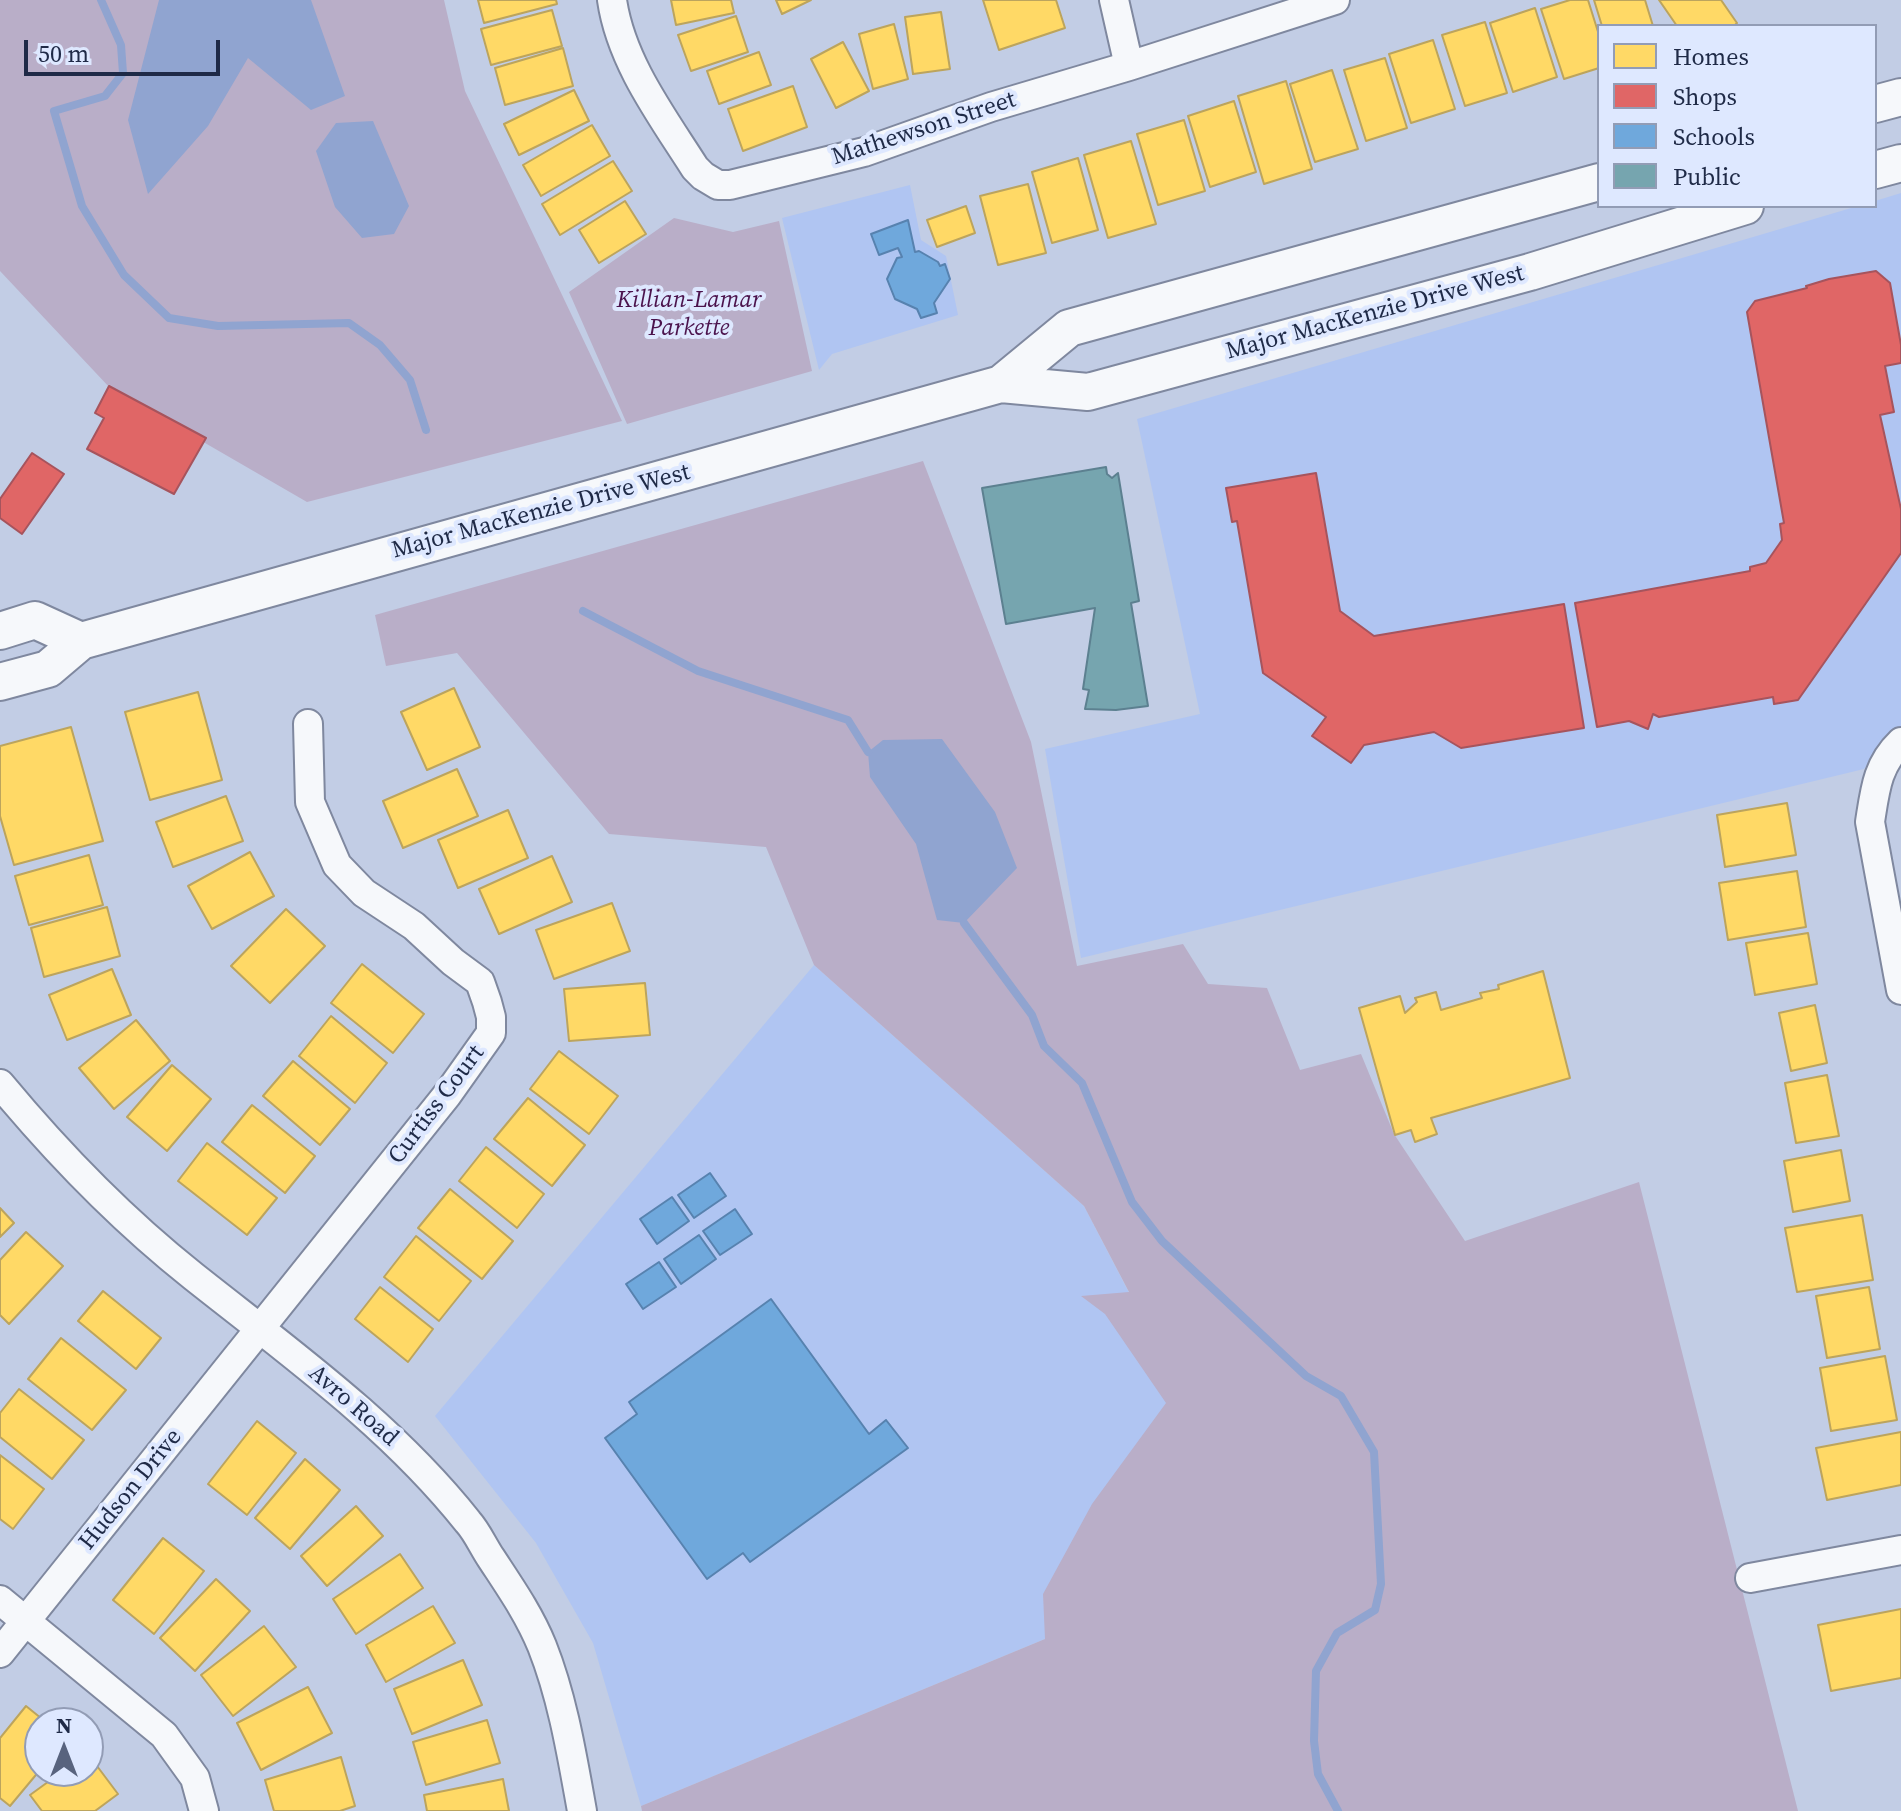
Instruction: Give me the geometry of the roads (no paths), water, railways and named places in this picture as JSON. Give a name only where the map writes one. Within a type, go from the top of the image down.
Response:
[{"type":"main road","points":[[1877,103],[1901,97]]},
{"type":"main road","points":[[1877,169],[1901,163]]},
{"type":"main road","name":"Major MacKenzie Drive West","points":[[1001,384],[1069,328],[1597,183]]},
{"type":"main road","name":"Major MacKenzie Drive West","points":[[0,682],[48,669],[81,641],[1001,384],[1088,392],[1530,272],[1738,208]]},
{"type":"main road","points":[[0,631],[35,620],[81,641]]},
{"type":"street","name":"Mathewson Street","points":[[612,0],[623,42],[649,97],[695,168],[718,185],[738,183],[864,152],[991,107],[1335,0]]},
{"type":"street","points":[[1114,0],[1129,66]]},
{"type":"street","name":"Curtiss Court","points":[[262,1328],[447,1095],[491,1033],[491,1017],[480,982],[414,926],[364,893],[337,865],[310,802],[308,724]]},
{"type":"street","points":[[1901,742],[1887,755],[1874,795],[1870,822],[1901,990]]},
{"type":"street","name":"Avro Road","points":[[0,1084],[49,1143],[95,1191],[192,1275],[262,1328],[378,1424],[470,1524],[520,1599],[543,1647],[565,1722],[582,1811]]},
{"type":"street","name":"Hudson Drive","points":[[0,1653],[262,1328]]},
{"type":"street","points":[[1750,1578],[1901,1550]]},
{"type":"street","points":[[0,1600],[164,1735],[195,1778],[204,1811]]},
{"type":"waterway","points":[[101,0],[121,45],[123,73],[105,96],[54,111],[82,206],[124,275],[169,318],[218,326],[349,323],[380,345],[410,380],[426,430]]},
{"type":"waterway","points":[[583,611],[698,671],[848,720],[868,752]]},
{"type":"waterway","points":[[964,923],[1032,1015],[1044,1046],[1082,1083],[1132,1202],[1162,1241],[1306,1376],[1341,1396],[1374,1452],[1381,1584],[1375,1610],[1337,1633],[1316,1671],[1314,1741],[1318,1774],[1338,1811]]},
{"type":"park label","name":"Killian-Lamar Parkette","points":[[689,315]]}]
